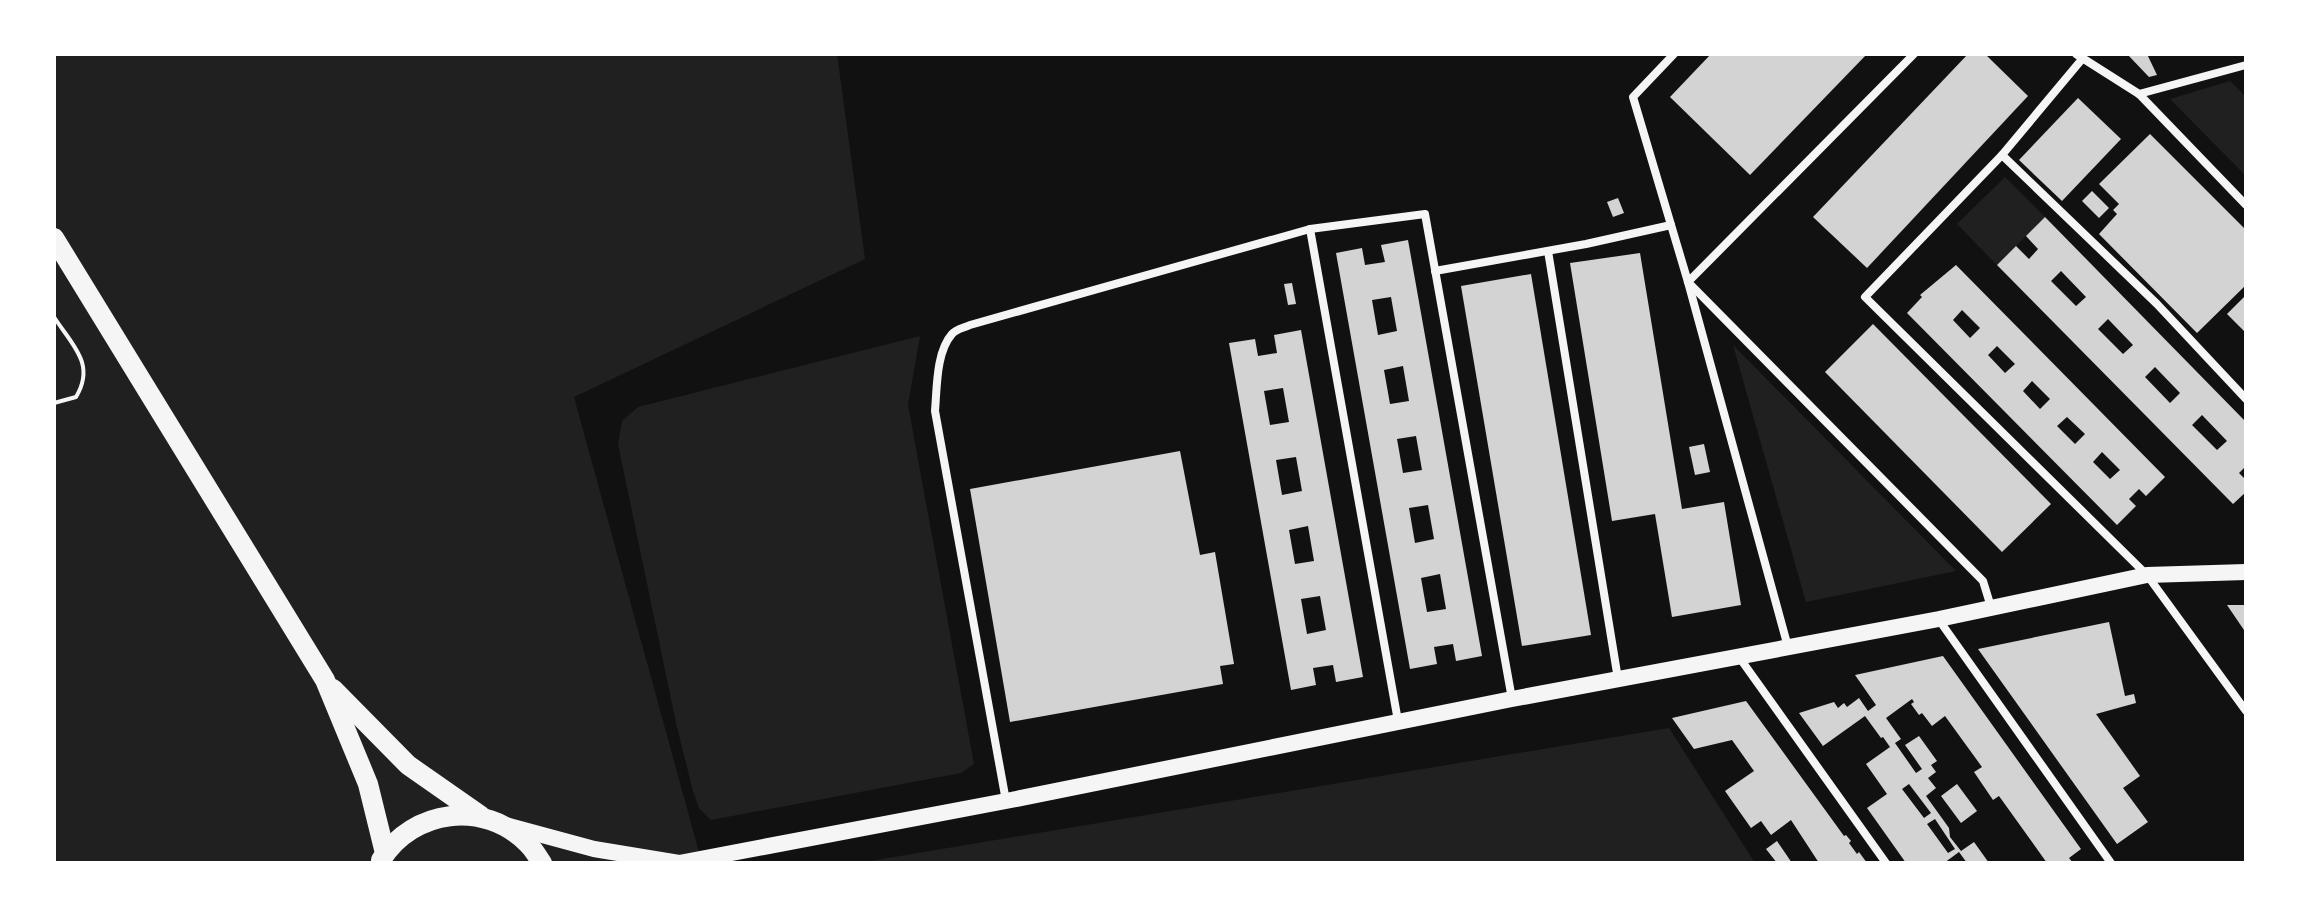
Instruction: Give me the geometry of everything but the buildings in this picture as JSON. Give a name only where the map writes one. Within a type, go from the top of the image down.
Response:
[{"type":"main road","points":[[54,238],[325,680],[368,784],[382,858]]},
{"type":"main road","points":[[325,680],[408,765],[481,816],[503,825],[594,849],[679,863],[1006,801],[1398,721],[1939,619],[2147,575],[2246,572]]},
{"type":"main road","points":[[382,858],[404,833],[428,820],[454,815],[481,816]]},
{"type":"main road","points":[[503,825],[528,843],[542,863]]},
{"type":"street","points":[[1674,54],[1633,97],[1688,282],[1788,647]]},
{"type":"street","points":[[1688,282],[1914,54]]},
{"type":"street","points":[[2246,205],[2139,94],[2080,56],[2002,155],[1865,297],[2147,575],[2246,711]]},
{"type":"street","points":[[2139,94],[2246,65]]},
{"type":"street","points":[[2002,155],[2157,304],[2246,399]]},
{"type":"street","points":[[1006,801],[935,411],[945,347],[954,332],[970,325],[1310,229],[1425,214],[1512,699]]},
{"type":"street","points":[[1435,271],[1671,225]]},
{"type":"street","points":[[1310,229],[1398,721]]},
{"type":"street","points":[[1548,251],[1618,679]]},
{"type":"street","points":[[1688,282],[1983,581],[1991,607]]},
{"type":"street","points":[[1939,619],[2111,863]]},
{"type":"street","points":[[1739,657],[1886,863]]},
{"type":"path","points":[[54,317],[82,361],[86,373],[76,397],[54,403]]},
{"type":"shaded area","points":[[54,54],[837,54],[865,259],[574,397],[702,863],[54,863]]},
{"type":"shaded area","points":[[2230,81],[2246,97],[2246,176],[2170,99]]},
{"type":"shaded area","points":[[2005,177],[2045,217],[1997,265],[1957,224]]},
{"type":"shaded area","points":[[920,336],[908,405],[974,764],[961,773],[711,820],[699,808],[676,723],[618,444],[622,421],[638,407]]},
{"type":"shaded area","points":[[1733,345],[1956,571],[1806,602]]},
{"type":"shaded area","points":[[1669,728],[1755,863],[858,863]]}]
